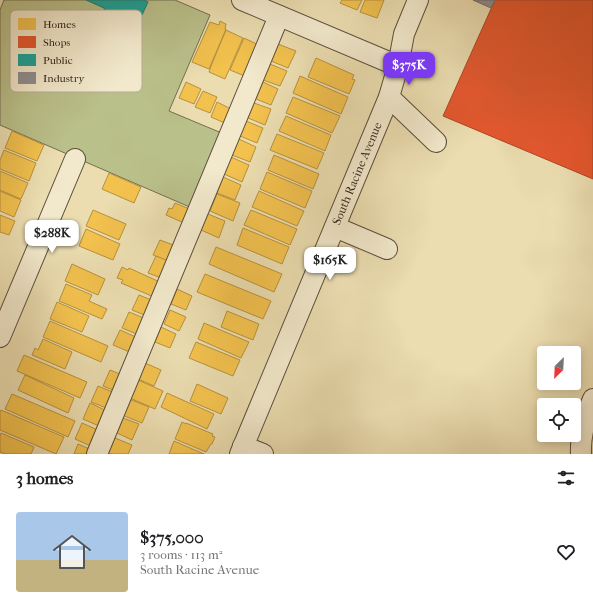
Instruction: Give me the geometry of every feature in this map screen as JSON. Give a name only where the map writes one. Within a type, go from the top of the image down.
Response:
[{"type":"street","points":[[242,0],[398,66]]},
{"type":"street","name":"South Racine Avenue","points":[[242,450],[389,97],[398,66],[404,34],[418,0]]},
{"type":"street","points":[[97,454],[279,16]]},
{"type":"street","points":[[389,97],[436,142]]},
{"type":"street","points":[[0,337],[75,159]]},
{"type":"street","points":[[335,227],[387,249]]},
{"type":"street","points":[[585,452],[586,416],[593,399]]},
{"type":"street","points":[[242,450],[263,454]]},
{"type":"green space","points":[[4,0],[175,0],[210,15],[169,111],[224,134],[192,208],[0,125],[0,10]]},
{"type":"building: Homes","points":[[342,0],[362,0],[357,10],[340,3]]},
{"type":"building: Homes","points":[[365,0],[384,0],[377,18],[360,12]]},
{"type":"building: Homes","points":[[220,21],[226,24],[226,29],[209,69],[192,62],[210,22],[219,25]]},
{"type":"building: Homes","points":[[226,30],[243,38],[225,79],[209,72]]},
{"type":"building: Homes","points":[[244,38],[261,46],[247,77],[230,70]]},
{"type":"building: Homes","points":[[278,44],[296,51],[288,68],[271,61]]},
{"type":"building: Homes","points":[[316,58],[354,75],[352,79],[355,80],[349,94],[308,77]]},
{"type":"building: Homes","points":[[270,64],[287,71],[280,86],[263,80]]},
{"type":"building: Homes","points":[[300,76],[348,97],[341,114],[293,93]]},
{"type":"building: Homes","points":[[186,82],[201,89],[194,104],[179,98]]},
{"type":"building: Homes","points":[[263,82],[278,89],[271,105],[256,99]]},
{"type":"building: Homes","points":[[203,91],[217,97],[210,113],[195,107]]},
{"type":"building: Homes","points":[[293,97],[340,116],[332,133],[286,113]]},
{"type":"building: Homes","points":[[217,102],[233,110],[227,124],[211,117]]},
{"type":"building: Homes","points":[[254,103],[271,109],[265,125],[248,118]]},
{"type":"building: Homes","points":[[286,116],[331,135],[325,151],[279,131]]},
{"type":"building: Homes","points":[[246,121],[263,128],[257,143],[240,136]]},
{"type":"building: Homes","points":[[12,131],[44,145],[37,161],[5,148]]},
{"type":"building: Homes","points":[[277,134],[324,153],[317,169],[270,150]]},
{"type":"building: Homes","points":[[239,139],[256,147],[250,162],[232,155]]},
{"type":"building: Homes","points":[[4,150],[36,163],[29,181],[0,169],[0,160]]},
{"type":"building: Homes","points":[[274,155],[319,174],[313,189],[268,170]]},
{"type":"building: Homes","points":[[231,157],[249,165],[242,182],[224,174]]},
{"type":"building: Homes","points":[[0,171],[28,183],[21,199],[0,190]]},
{"type":"building: Homes","points":[[267,172],[312,191],[305,208],[260,189]]},
{"type":"building: Homes","points":[[109,173],[141,187],[134,203],[102,189]]},
{"type":"building: Homes","points":[[223,177],[241,185],[235,200],[217,193]]},
{"type":"building: Homes","points":[[0,191],[21,200],[14,217],[0,211]]},
{"type":"building: Homes","points":[[259,191],[304,211],[297,226],[252,207]]},
{"type":"building: Homes","points":[[217,194],[240,203],[233,221],[210,211]]},
{"type":"building: Homes","points":[[175,203],[192,210],[186,224],[166,215],[169,208],[172,209]]},
{"type":"building: Homes","points":[[93,210],[126,224],[119,240],[86,226]]},
{"type":"building: Homes","points":[[251,210],[297,229],[290,245],[244,225]]},
{"type":"building: Homes","points":[[208,214],[225,221],[219,238],[201,230]]},
{"type":"building: Homes","points":[[0,215],[15,221],[9,235],[0,232]]},
{"type":"building: Homes","points":[[243,228],[289,247],[282,264],[237,245]]},
{"type":"building: Homes","points":[[86,229],[120,244],[113,260],[79,246]]},
{"type":"building: Homes","points":[[160,240],[176,246],[170,262],[153,255]]},
{"type":"building: Homes","points":[[216,247],[282,274],[274,292],[209,264]]},
{"type":"building: Homes","points":[[156,256],[171,262],[164,279],[148,273]]},
{"type":"building: Homes","points":[[72,264],[105,279],[98,295],[65,281]]},
{"type":"building: Homes","points":[[122,267],[128,270],[129,268],[162,283],[157,299],[121,283],[123,280],[117,278]]},
{"type":"building: Homes","points":[[205,274],[271,301],[263,319],[197,292]]},
{"type":"building: Homes","points":[[66,284],[92,295],[89,301],[107,309],[102,319],[59,301]]},
{"type":"building: Homes","points":[[177,289],[192,296],[186,310],[171,304]]},
{"type":"building: Homes","points":[[139,295],[154,301],[147,316],[132,310]]},
{"type":"building: Homes","points":[[57,302],[89,316],[82,332],[50,319]]},
{"type":"building: Homes","points":[[170,310],[186,317],[179,331],[164,324]]},
{"type":"building: Homes","points":[[227,311],[259,324],[253,340],[221,327]]},
{"type":"building: Homes","points":[[129,312],[146,319],[139,335],[122,328]]},
{"type":"building: Homes","points":[[50,321],[108,346],[101,362],[43,337]]},
{"type":"building: Homes","points":[[204,323],[249,342],[241,358],[198,339]]},
{"type":"building: Homes","points":[[161,327],[176,334],[170,348],[155,342]]},
{"type":"building: Homes","points":[[120,330],[138,338],[132,353],[113,345]]},
{"type":"building: Homes","points":[[43,339],[72,352],[65,369],[32,355],[35,348],[38,350]]},
{"type":"building: Homes","points":[[196,342],[240,360],[233,376],[189,358]]},
{"type":"building: Homes","points":[[24,355],[87,382],[80,398],[17,371]]},
{"type":"building: Homes","points":[[145,363],[161,370],[154,386],[138,379]]},
{"type":"building: Homes","points":[[110,370],[125,376],[118,392],[103,386]]},
{"type":"building: Homes","points":[[25,375],[74,398],[68,413],[18,390]]},
{"type":"building: Homes","points":[[138,380],[163,391],[155,409],[130,398]]},
{"type":"building: Homes","points":[[197,384],[228,398],[221,414],[190,401]]},
{"type":"building: Homes","points":[[98,386],[115,393],[109,409],[91,402]]},
{"type":"building: Homes","points":[[167,393],[214,414],[207,429],[161,407]]},
{"type":"building: Homes","points":[[12,394],[75,421],[68,437],[5,409]]},
{"type":"building: Homes","points":[[129,399],[149,407],[142,423],[122,415]]},
{"type":"building: Homes","points":[[90,403],[107,411],[99,426],[83,419]]},
{"type":"building: Homes","points":[[1,410],[64,437],[56,454],[0,430]]},
{"type":"building: Homes","points":[[123,418],[139,424],[132,440],[117,433]]},
{"type":"building: Homes","points":[[182,422],[213,434],[212,436],[215,437],[206,452],[175,439]]},
{"type":"building: Homes","points":[[82,423],[100,431],[93,447],[75,439]]},
{"type":"building: Homes","points":[[1,433],[34,447],[31,454],[5,454],[0,452]]},
{"type":"building: Homes","points":[[115,438],[132,445],[128,454],[108,453]]},
{"type":"building: Homes","points":[[174,441],[204,454],[169,454]]},
{"type":"building: Homes","points":[[78,444],[92,450],[92,454],[74,454]]},
{"type":"building: Shops","points":[[495,0],[593,0],[593,179],[443,116]]},
{"type":"building: Public","points":[[86,0],[144,0],[148,2],[142,15],[142,10],[105,10],[104,8]]},
{"type":"building: Industry","points":[[473,0],[495,0],[491,8]]}]
